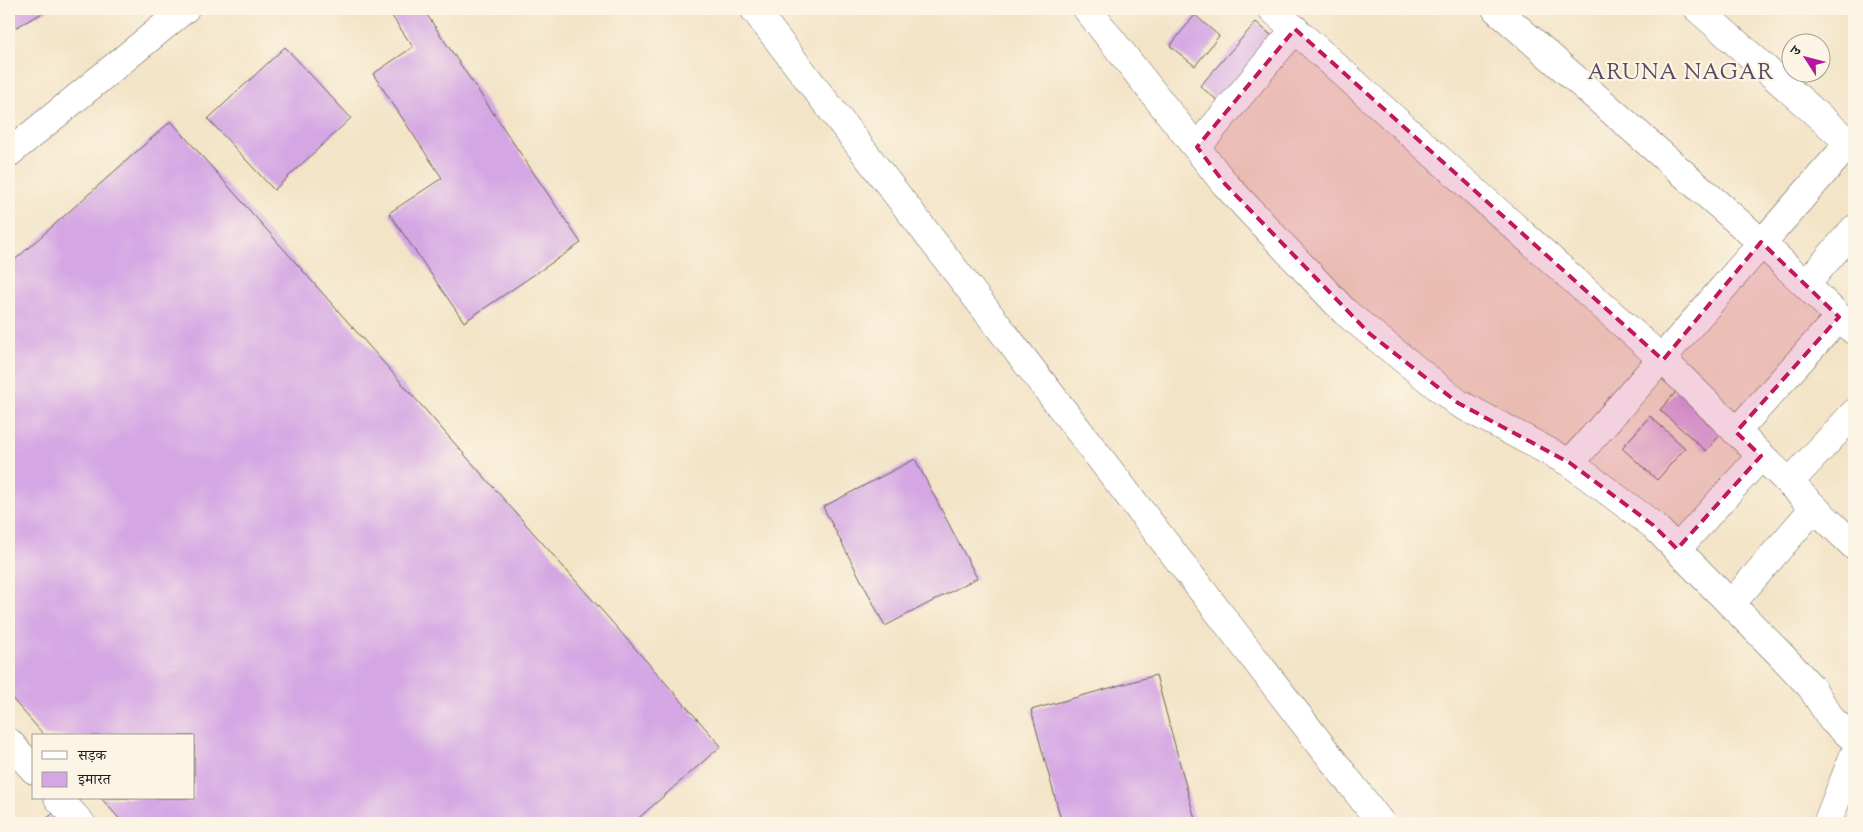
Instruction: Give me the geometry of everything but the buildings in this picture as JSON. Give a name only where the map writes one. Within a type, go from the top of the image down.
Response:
[{"type":"street","points":[[9,154],[185,9]]},
{"type":"street","points":[[754,9],[1381,823]]},
{"type":"street","points":[[1087,9],[1225,184],[1345,312],[1458,404],[1570,462],[1653,525],[1811,687],[1832,720],[1854,740]]},
{"type":"street","points":[[1272,9],[1663,360],[1814,508],[1851,538]]},
{"type":"street","points":[[1496,9],[1761,242],[1847,324],[1736,432]]},
{"type":"street","points":[[1570,462],[1663,360],[1761,242],[1853,142],[1698,9]]},
{"type":"street","points":[[1197,148],[1295,29]]},
{"type":"street","points":[[1806,284],[1854,229]]},
{"type":"street","points":[[1789,483],[1854,413]]},
{"type":"street","points":[[1677,549],[1761,456]]},
{"type":"street","points":[[1731,604],[1814,508]]},
{"type":"street","points":[[9,742],[32,768]]},
{"type":"street","points":[[1827,823],[1854,754]]},
{"type":"street","points":[[60,800],[81,823]]},
{"type":"highlighted area","points":[[1295,29],[1663,360],[1761,242],[1839,317],[1736,432],[1761,456],[1677,549],[1653,525],[1570,463],[1458,403],[1370,334],[1225,184],[1197,147]]},
{"type":"district","name":"ARUNA NAGAR","points":[[1681,74]]}]
